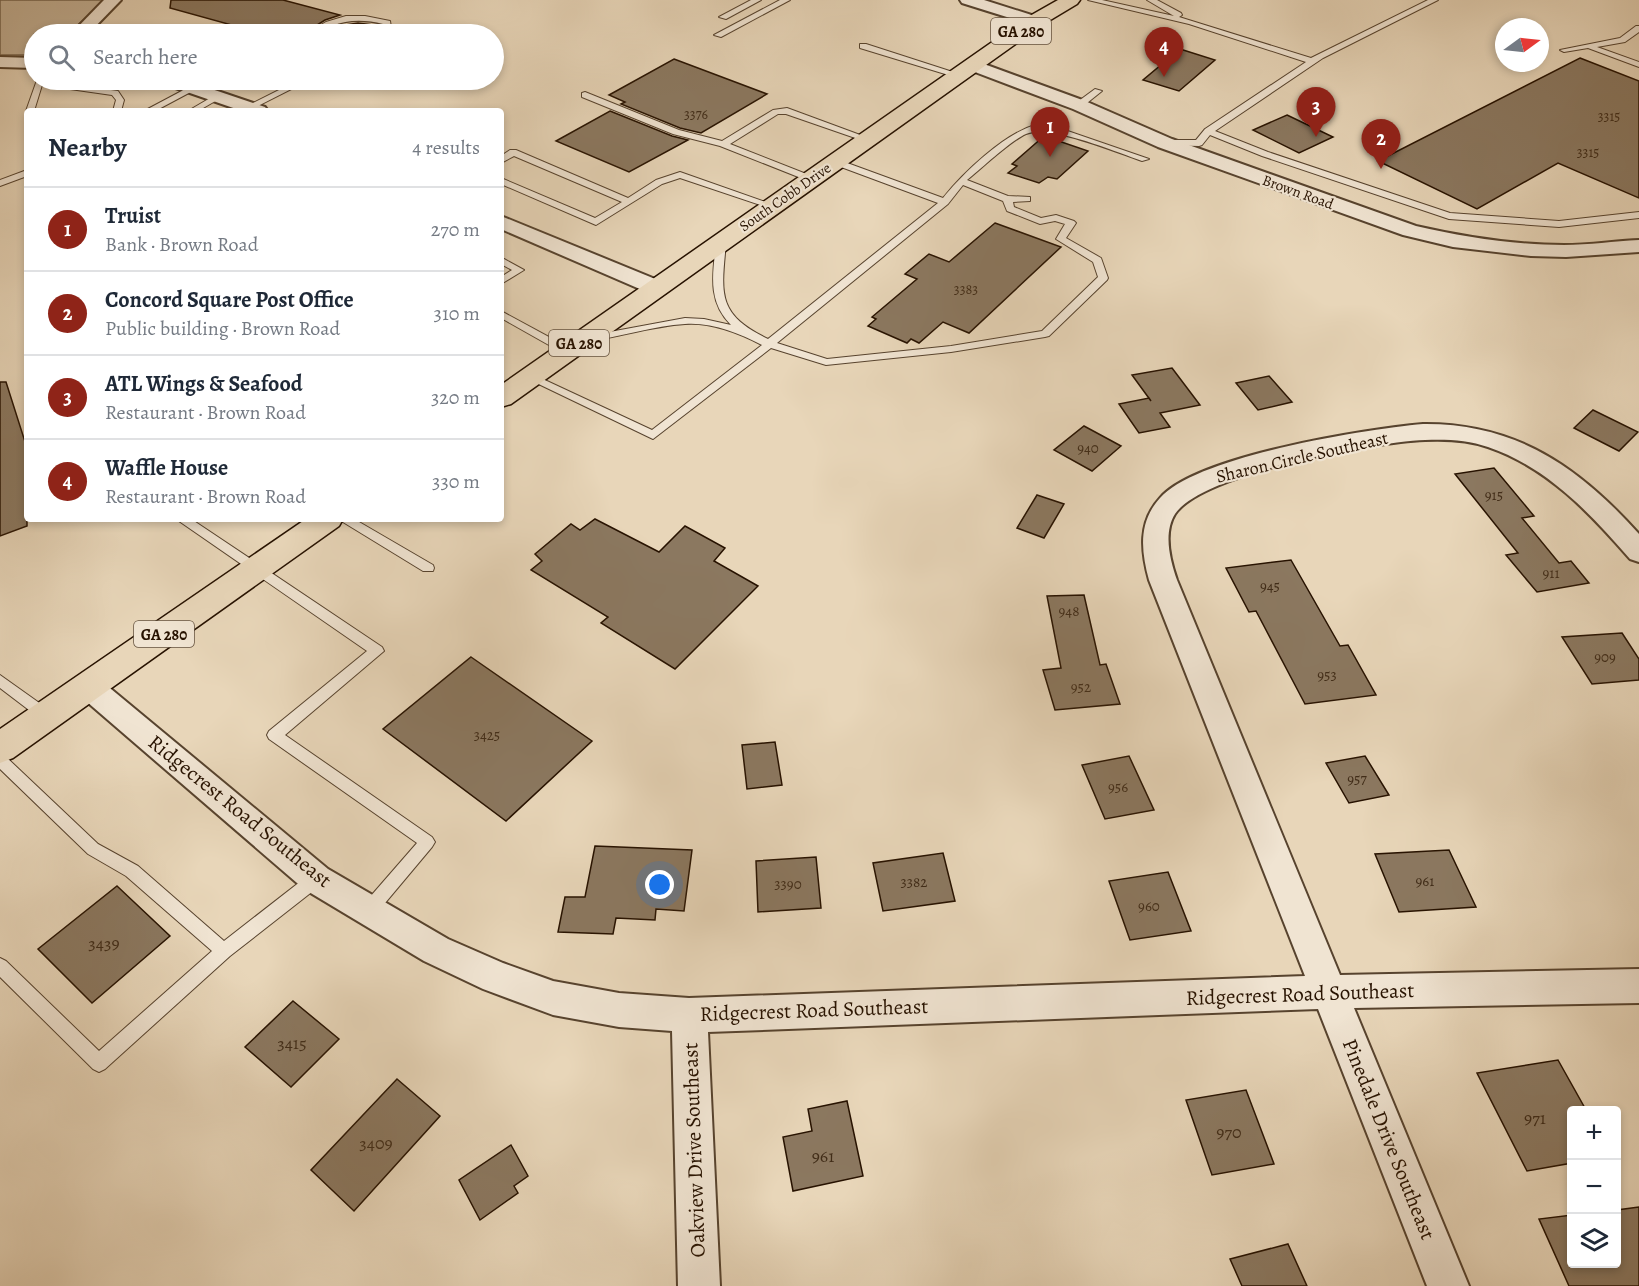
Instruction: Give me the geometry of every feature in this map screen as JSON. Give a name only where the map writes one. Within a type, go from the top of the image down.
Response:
[{"type":"main road","name":"South Cobb Drive","points":[[504,396],[1035,21],[1071,0]]},
{"type":"main road","name":"GA 280","points":[[0,748],[324,522]]},
{"type":"street","points":[[89,24],[113,0]]},
{"type":"street","points":[[968,0],[1035,21]]},
{"type":"street","points":[[0,62],[24,63]]},
{"type":"street","name":"Brown Road","points":[[966,70],[1079,105],[1165,143],[1410,231],[1451,228],[1531,250],[1637,248]]},
{"type":"street","points":[[204,90],[251,108]]},
{"type":"street","points":[[504,223],[657,288]]},
{"type":"street","name":"Sharon Circle Southeast","points":[[1331,992],[1163,580],[1156,557],[1156,530],[1163,510],[1183,490],[1227,471],[1393,436],[1449,432],[1471,434],[1535,457],[1587,494],[1639,552]]},
{"type":"street","name":"Ridgecrest Road Southeast","points":[[89,687],[316,879],[435,950],[495,977],[553,998],[619,1010],[689,1015],[1331,992],[1639,986]]},
{"type":"street","name":"Pinedale Drive Southeast","points":[[1331,992],[1448,1286]]},
{"type":"street","name":"Oakview Drive Southeast","points":[[689,1015],[699,1286]]},
{"type":"lane","points":[[723,17],[757,0]]},
{"type":"lane","points":[[718,35],[786,0]]},
{"type":"lane","points":[[1092,0],[1191,22],[1312,61]]},
{"type":"lane","points":[[1150,0],[1191,22]]},
{"type":"lane","points":[[1165,143],[1200,143],[1208,131],[1312,61],[1434,0]]},
{"type":"lane","points":[[326,24],[348,18],[364,17],[387,24]]},
{"type":"lane","points":[[1564,50],[1622,40],[1639,28]]},
{"type":"lane","points":[[863,46],[966,70]]},
{"type":"lane","points":[[1591,47],[1639,65]]},
{"type":"lane","points":[[31,108],[38,90]]},
{"type":"lane","points":[[97,90],[116,93],[120,100],[118,108]]},
{"type":"lane","points":[[256,108],[287,90]]},
{"type":"lane","points":[[157,108],[207,91]]},
{"type":"lane","points":[[194,108],[207,91]]},
{"type":"lane","points":[[1079,105],[1098,91]]},
{"type":"lane","points":[[585,95],[676,132],[723,144],[811,179]]},
{"type":"lane","points":[[723,144],[776,112],[787,111],[867,139]]},
{"type":"lane","points":[[530,378],[653,435],[770,344],[945,202],[961,181],[1020,133],[1035,128],[1053,129],[1145,159]]},
{"type":"lane","points":[[1208,131],[1451,228],[1559,224],[1639,215]]},
{"type":"lane","points":[[504,158],[513,152],[628,201]]},
{"type":"lane","points":[[836,162],[945,202]]},
{"type":"lane","points":[[0,183],[24,174]]},
{"type":"lane","points":[[504,182],[596,222],[659,182],[680,175],[772,206]]},
{"type":"lane","points":[[961,181],[1007,199],[1027,199]]},
{"type":"lane","points":[[504,315],[575,345],[679,321],[704,322],[743,332],[770,344],[826,362],[951,349],[1045,334],[1103,278],[1096,260],[1061,239],[1071,223],[1054,213],[1040,221],[1010,209],[1007,199]]},
{"type":"lane","points":[[721,243],[717,298],[729,318],[743,332]]},
{"type":"lane","points":[[504,262],[519,270],[504,279]]},
{"type":"lane","points":[[186,522],[377,651],[274,735],[427,842],[369,910]]},
{"type":"lane","points":[[350,522],[428,568]]},
{"type":"lane","points":[[0,680],[47,716]]},
{"type":"lane","points":[[0,760],[93,849],[132,871],[224,951]]},
{"type":"lane","points":[[0,966],[99,1063],[224,951],[316,879]]},
{"type":"shaded area","points":[[0,0],[105,0],[79,24],[24,24],[24,55],[0,55]]},
{"type":"building","points":[[171,0],[283,0],[340,15],[319,24],[228,24],[170,8]]},
{"type":"building","points":[[1180,49],[1215,60],[1179,91],[1143,80]]},
{"type":"building","points":[[1580,58],[1639,81],[1639,198],[1558,163],[1477,209],[1378,161]]},
{"type":"building","points":[[674,59],[767,94],[701,133],[680,128],[621,104],[625,102],[609,95]]},
{"type":"building","points":[[610,111],[672,136],[688,140],[629,172],[556,141]]},
{"type":"building","points":[[1287,115],[1333,137],[1299,153],[1253,130]]},
{"type":"building","points":[[1044,136],[1088,151],[1057,179],[1048,177],[1039,183],[1008,173],[1017,166],[1012,164]]},
{"type":"building","points":[[995,223],[1061,247],[969,333],[943,322],[919,343],[911,339],[907,343],[868,326],[876,319],[872,317],[917,279],[905,274],[929,254],[949,262]]},
{"type":"building","points":[[1172,368],[1200,405],[1160,413],[1170,427],[1139,433],[1119,404],[1149,398],[1132,375]]},
{"type":"building","points":[[1269,376],[1292,402],[1258,410],[1236,383]]},
{"type":"building","points":[[0,382],[6,382],[24,439],[24,522],[27,522],[27,526],[0,536]]},
{"type":"building","points":[[1593,410],[1638,432],[1619,451],[1574,428]]},
{"type":"building","points":[[1084,426],[1121,446],[1092,471],[1054,450]]},
{"type":"building","points":[[1494,468],[1534,516],[1522,518],[1559,563],[1571,561],[1589,583],[1537,592],[1506,555],[1518,553],[1455,474]]},
{"type":"building","points":[[1037,495],[1064,504],[1044,538],[1017,528]]},
{"type":"building","points":[[595,519],[659,552],[685,526],[725,548],[714,561],[758,586],[675,669],[601,623],[608,617],[531,570],[542,561],[535,554],[571,524],[580,530]]},
{"type":"building","points":[[1291,560],[1340,646],[1348,645],[1376,695],[1305,704],[1256,611],[1249,612],[1226,568]]},
{"type":"building","points":[[1084,595],[1100,665],[1106,664],[1120,704],[1055,710],[1043,670],[1061,668],[1047,596]]},
{"type":"building","points":[[1622,633],[1639,659],[1639,680],[1592,684],[1562,637]]},
{"type":"building","points":[[471,657],[592,741],[506,821],[383,729]]},
{"type":"building","points":[[775,742],[782,785],[747,789],[742,745]]},
{"type":"building","points":[[1129,756],[1154,810],[1105,819],[1082,765]]},
{"type":"building","points":[[1365,756],[1389,795],[1349,803],[1326,763]]},
{"type":"building","points":[[595,846],[692,850],[684,911],[656,909],[655,920],[616,918],[613,934],[558,932],[565,897],[585,897]]},
{"type":"building","points":[[1449,850],[1476,907],[1399,912],[1375,854]]},
{"type":"building","points":[[943,853],[955,901],[883,911],[873,863]]},
{"type":"building","points":[[816,857],[821,908],[758,912],[756,861]]},
{"type":"building","points":[[1168,872],[1191,931],[1130,940],[1109,881]]},
{"type":"building","points":[[117,886],[170,936],[92,1003],[38,949]]},
{"type":"building","points":[[293,1001],[339,1039],[291,1087],[245,1047]]},
{"type":"building","points":[[1558,1060],[1584,1106],[1567,1106],[1567,1164],[1527,1171],[1477,1073]]},
{"type":"building","points":[[397,1079],[440,1116],[354,1211],[311,1170]]},
{"type":"building","points":[[1246,1090],[1274,1164],[1212,1175],[1186,1100]]},
{"type":"building","points":[[847,1101],[863,1176],[793,1191],[783,1137],[812,1131],[808,1109]]},
{"type":"building","points":[[511,1145],[528,1176],[514,1186],[518,1193],[480,1220],[459,1180]]},
{"type":"building","points":[[1639,1207],[1639,1286],[1569,1286],[1539,1219],[1567,1216],[1567,1268],[1621,1268],[1621,1209]]},
{"type":"building","points":[[1288,1244],[1307,1286],[1242,1286],[1230,1259]]},
{"type":"place","name":"Waffle House","points":[[1164,77]]},
{"type":"place","name":"ATL Wings & Seafood","points":[[1316,137]]},
{"type":"place","name":"Truist","points":[[1050,157]]},
{"type":"place","name":"Concord Square Post Office","points":[[1381,169]]}]
